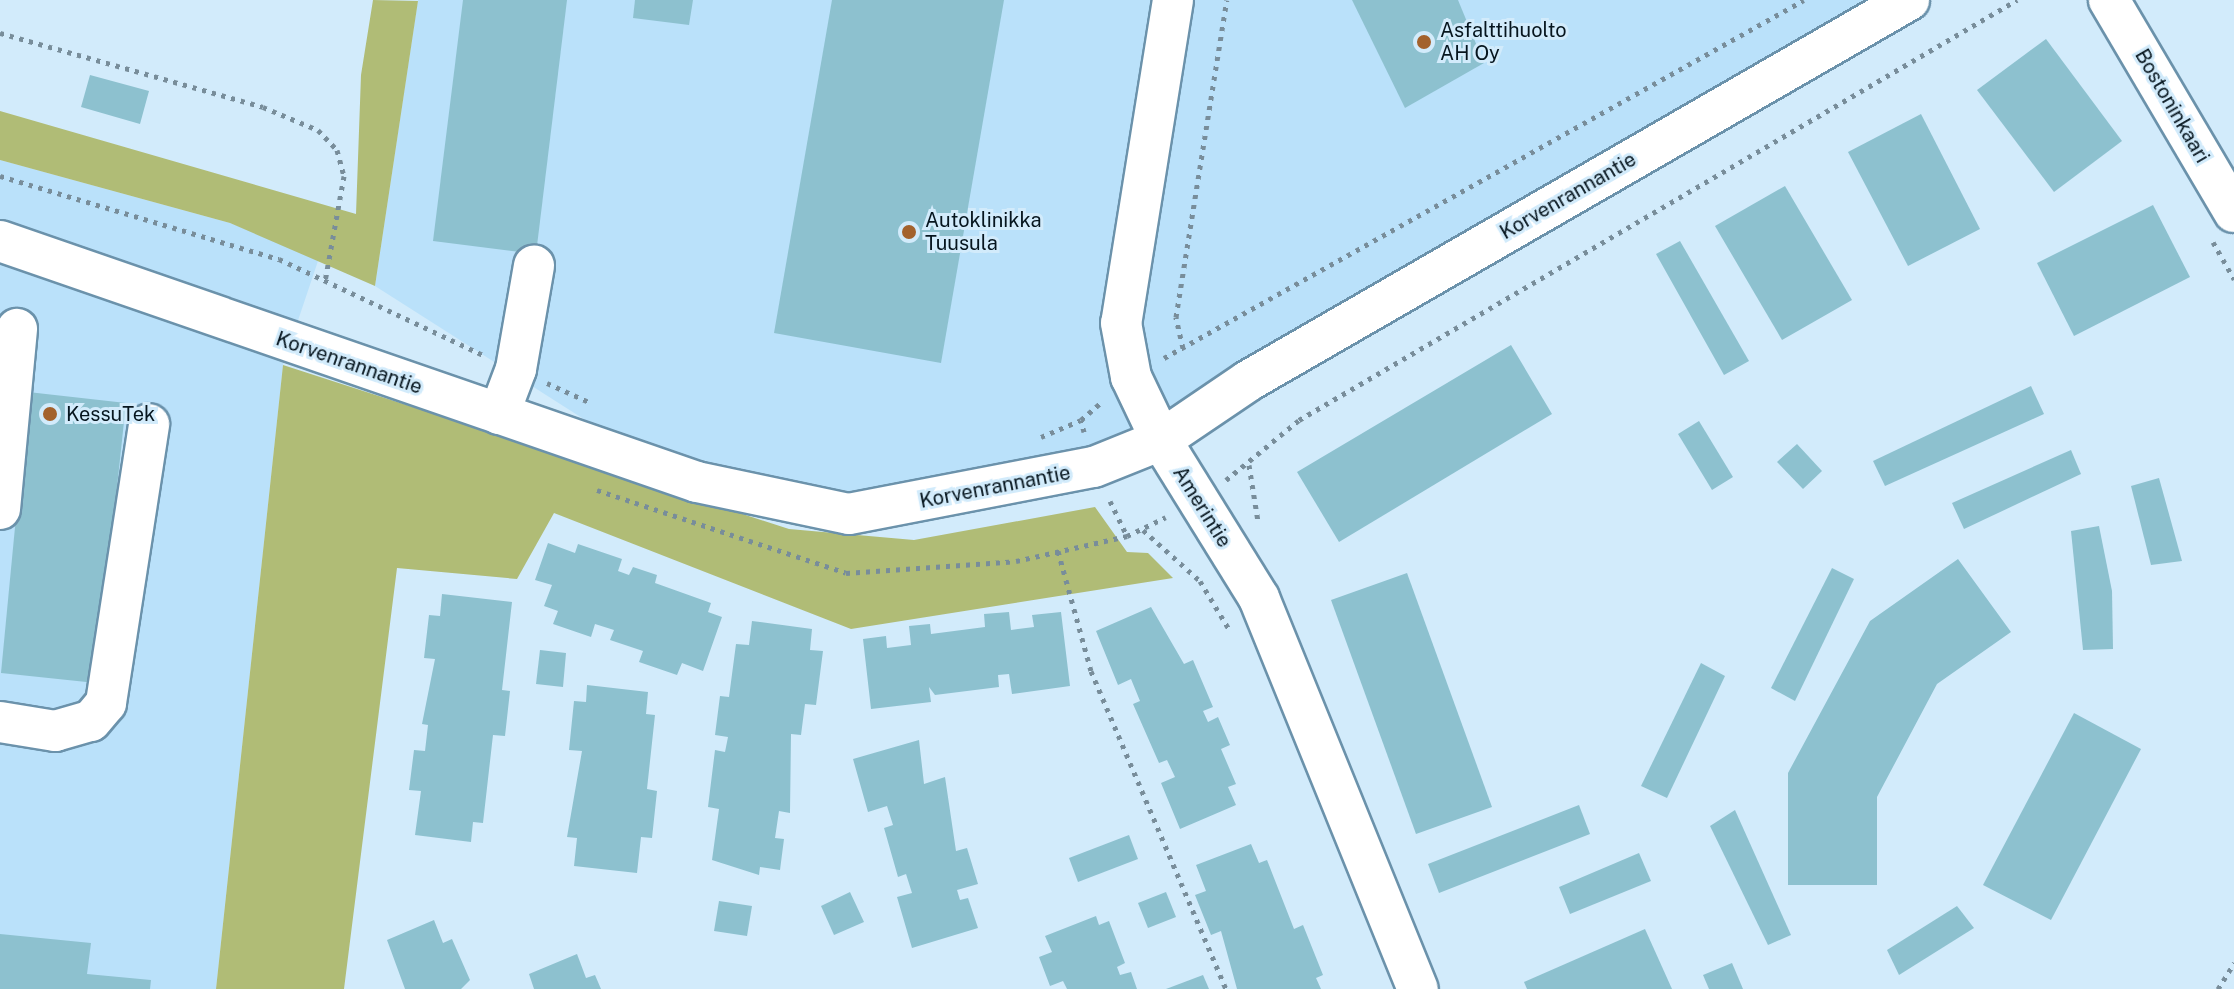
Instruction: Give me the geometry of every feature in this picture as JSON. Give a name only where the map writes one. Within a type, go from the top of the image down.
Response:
[{"type":"street","name":"Amerintie","points":[[1173,0],[1121,323],[1131,377],[1161,440],[1259,598],[1418,989]]},
{"type":"street","name":"Korvenrannantie","points":[[0,241],[697,482],[849,514],[1094,467],[1161,440],[1248,381],[1909,0]]},
{"type":"street","name":"Bostoninkaari","points":[[2109,0],[2234,212]]},
{"type":"street","points":[[499,414],[516,369],[534,266]]},
{"type":"street","points":[[0,509],[17,329]]},
{"type":"street","points":[[0,722],[55,731],[91,721],[106,703],[149,424]]},
{"type":"path","points":[[1183,348],[1176,317],[1227,0]]},
{"type":"path","points":[[1131,377],[1804,0]]},
{"type":"path","points":[[581,484],[846,573],[1058,551],[1143,530],[1196,500],[1299,420],[2017,0]]},
{"type":"path","points":[[0,33],[263,107],[318,130],[337,150],[344,176],[325,282]]},
{"type":"path","points":[[1143,530],[1200,581],[1235,644]]},
{"type":"path","points":[[1058,551],[1091,671],[1226,989]]},
{"type":"path","points":[[2218,989],[2234,963]]},
{"type":"shaded area","points":[[418,0],[1903,0],[1161,440],[964,504],[695,490],[375,286]]},
{"type":"shaded area","points":[[0,160],[230,223],[319,258],[283,365],[216,989],[0,989]]},
{"type":"green space","points":[[373,0],[418,1],[375,286],[230,223],[0,160],[0,111],[356,214],[361,75]]},
{"type":"green space","points":[[283,365],[789,529],[914,540],[1095,507],[1127,552],[1148,553],[1173,578],[851,629],[554,513],[517,579],[397,568],[344,989],[216,989]]},
{"type":"building","points":[[463,0],[567,0],[536,254],[433,241]]},
{"type":"building","points":[[635,0],[693,0],[689,25],[633,18]]},
{"type":"building","points":[[832,0],[1004,0],[941,363],[774,333]]},
{"type":"building","name":"Asfalttihuolto AH Oy","points":[[1352,0],[1458,0],[1484,63],[1405,108]]},
{"type":"building","points":[[2046,39],[2122,141],[2054,192],[1977,90]]},
{"type":"building","points":[[90,75],[149,91],[140,124],[81,107]]},
{"type":"building","points":[[1921,114],[1980,229],[1908,266],[1848,152]]},
{"type":"building","points":[[1785,186],[1852,300],[1782,340],[1715,226]]},
{"type":"building","points":[[2153,205],[2190,277],[2074,336],[2037,263]]},
{"type":"building","points":[[1680,241],[1749,361],[1724,375],[1656,254]]},
{"type":"building","points":[[1511,345],[1552,414],[1339,542],[1297,472]]},
{"type":"building","points":[[2031,386],[2044,414],[1885,486],[1873,461]]},
{"type":"building","points":[[28,392],[126,403],[96,683],[1,673]]},
{"type":"building","points":[[1699,421],[1733,477],[1712,490],[1678,434]]},
{"type":"building","points":[[1797,444],[1822,471],[1803,489],[1777,462]]},
{"type":"building","points":[[2071,450],[2081,474],[1964,529],[1952,503]]},
{"type":"building","points":[[2159,478],[2182,561],[2151,565],[2131,486]]},
{"type":"building","points":[[2099,526],[2112,591],[2113,649],[2083,650],[2071,531]]},
{"type":"building","points":[[548,543],[575,553],[578,544],[622,559],[618,571],[629,575],[633,567],[657,575],[655,583],[711,603],[708,612],[722,617],[703,671],[682,663],[677,675],[639,662],[643,651],[610,640],[614,630],[595,624],[591,637],[553,624],[558,611],[544,606],[552,585],[535,580]]},
{"type":"building","points":[[1958,559],[2011,632],[1937,684],[1877,797],[1877,885],[1788,885],[1788,773],[1870,621]]},
{"type":"building","points":[[1832,568],[1854,579],[1795,701],[1771,688]]},
{"type":"building","points":[[1407,573],[1492,807],[1416,834],[1331,600]]},
{"type":"building","points":[[442,594],[512,602],[502,690],[510,691],[505,736],[493,735],[483,823],[473,822],[471,842],[415,835],[421,791],[409,790],[414,750],[425,751],[428,725],[422,724],[435,659],[424,658],[429,615],[440,616]]},
{"type":"building","points":[[1151,607],[1184,664],[1193,660],[1213,707],[1203,711],[1208,722],[1218,717],[1230,745],[1221,749],[1236,784],[1228,787],[1236,805],[1180,829],[1161,783],[1175,777],[1167,760],[1159,763],[1133,704],[1140,701],[1131,679],[1118,685],[1096,631]]},
{"type":"building","points":[[1009,612],[1011,630],[1034,627],[1032,615],[1061,612],[1070,686],[1012,694],[1009,674],[998,675],[999,687],[935,695],[929,687],[931,702],[871,709],[863,639],[886,636],[887,648],[911,645],[909,626],[930,624],[931,634],[985,627],[984,614]]},
{"type":"building","points":[[752,621],[812,629],[810,650],[823,651],[816,705],[805,704],[801,735],[791,734],[790,813],[779,811],[775,838],[784,839],[780,870],[760,867],[759,875],[712,860],[719,809],[708,807],[715,750],[725,752],[728,737],[715,735],[720,696],[729,697],[736,644],[749,645]]},
{"type":"building","points":[[540,650],[566,653],[563,687],[536,684]]},
{"type":"building","points":[[1701,663],[1725,676],[1667,798],[1641,786]]},
{"type":"building","points":[[587,685],[648,692],[646,714],[655,715],[647,789],[657,791],[652,838],[641,837],[637,873],[574,866],[577,838],[567,837],[582,751],[569,750],[574,701],[586,702]]},
{"type":"building","points":[[2074,713],[2141,749],[2051,920],[1983,885]]},
{"type":"building","points":[[919,740],[924,784],[945,777],[956,851],[967,848],[978,884],[957,890],[960,900],[968,898],[978,928],[912,948],[897,897],[912,893],[906,874],[898,877],[884,828],[893,825],[887,806],[868,812],[853,759]]},
{"type":"building","points":[[1579,805],[1590,834],[1439,893],[1428,864]]},
{"type":"building","points":[[1735,810],[1791,935],[1768,945],[1710,826]]},
{"type":"building","points":[[1129,835],[1138,859],[1078,882],[1069,858]]},
{"type":"building","points":[[1251,844],[1259,863],[1267,860],[1294,929],[1303,925],[1323,975],[1316,978],[1321,989],[1237,989],[1221,931],[1211,935],[1195,895],[1206,891],[1196,865]]},
{"type":"building","points":[[1639,853],[1651,881],[1570,914],[1559,887]]},
{"type":"building","points":[[850,892],[864,922],[834,935],[821,906]]},
{"type":"building","points":[[1166,892],[1176,917],[1148,928],[1138,903]]},
{"type":"building","points":[[719,901],[752,906],[747,936],[714,931]]},
{"type":"building","points":[[1957,906],[1974,928],[1899,975],[1887,950]]},
{"type":"building","points":[[1096,916],[1099,925],[1109,921],[1125,963],[1117,967],[1120,975],[1131,972],[1137,989],[1067,989],[1063,981],[1050,986],[1039,957],[1052,952],[1045,936]]},
{"type":"building","points":[[434,920],[443,943],[452,939],[470,980],[461,989],[405,989],[387,940]]},
{"type":"building","points":[[1645,929],[1672,989],[1527,989],[1524,982]]},
{"type":"building","points":[[0,934],[91,943],[87,974],[151,980],[150,989],[0,989]]},
{"type":"building","points":[[577,954],[586,978],[595,975],[601,989],[534,989],[529,974]]},
{"type":"building","points":[[1732,963],[1743,989],[1709,989],[1703,975]]},
{"type":"building","points":[[1203,975],[1209,989],[1166,989]]},
{"type":"place","name":"Asfalttihuolto AH Oy","points":[[1424,42]]},
{"type":"place","name":"Autoklinikka Tuusula","points":[[909,232]]},
{"type":"place","name":"KessuTek","points":[[50,414]]}]
